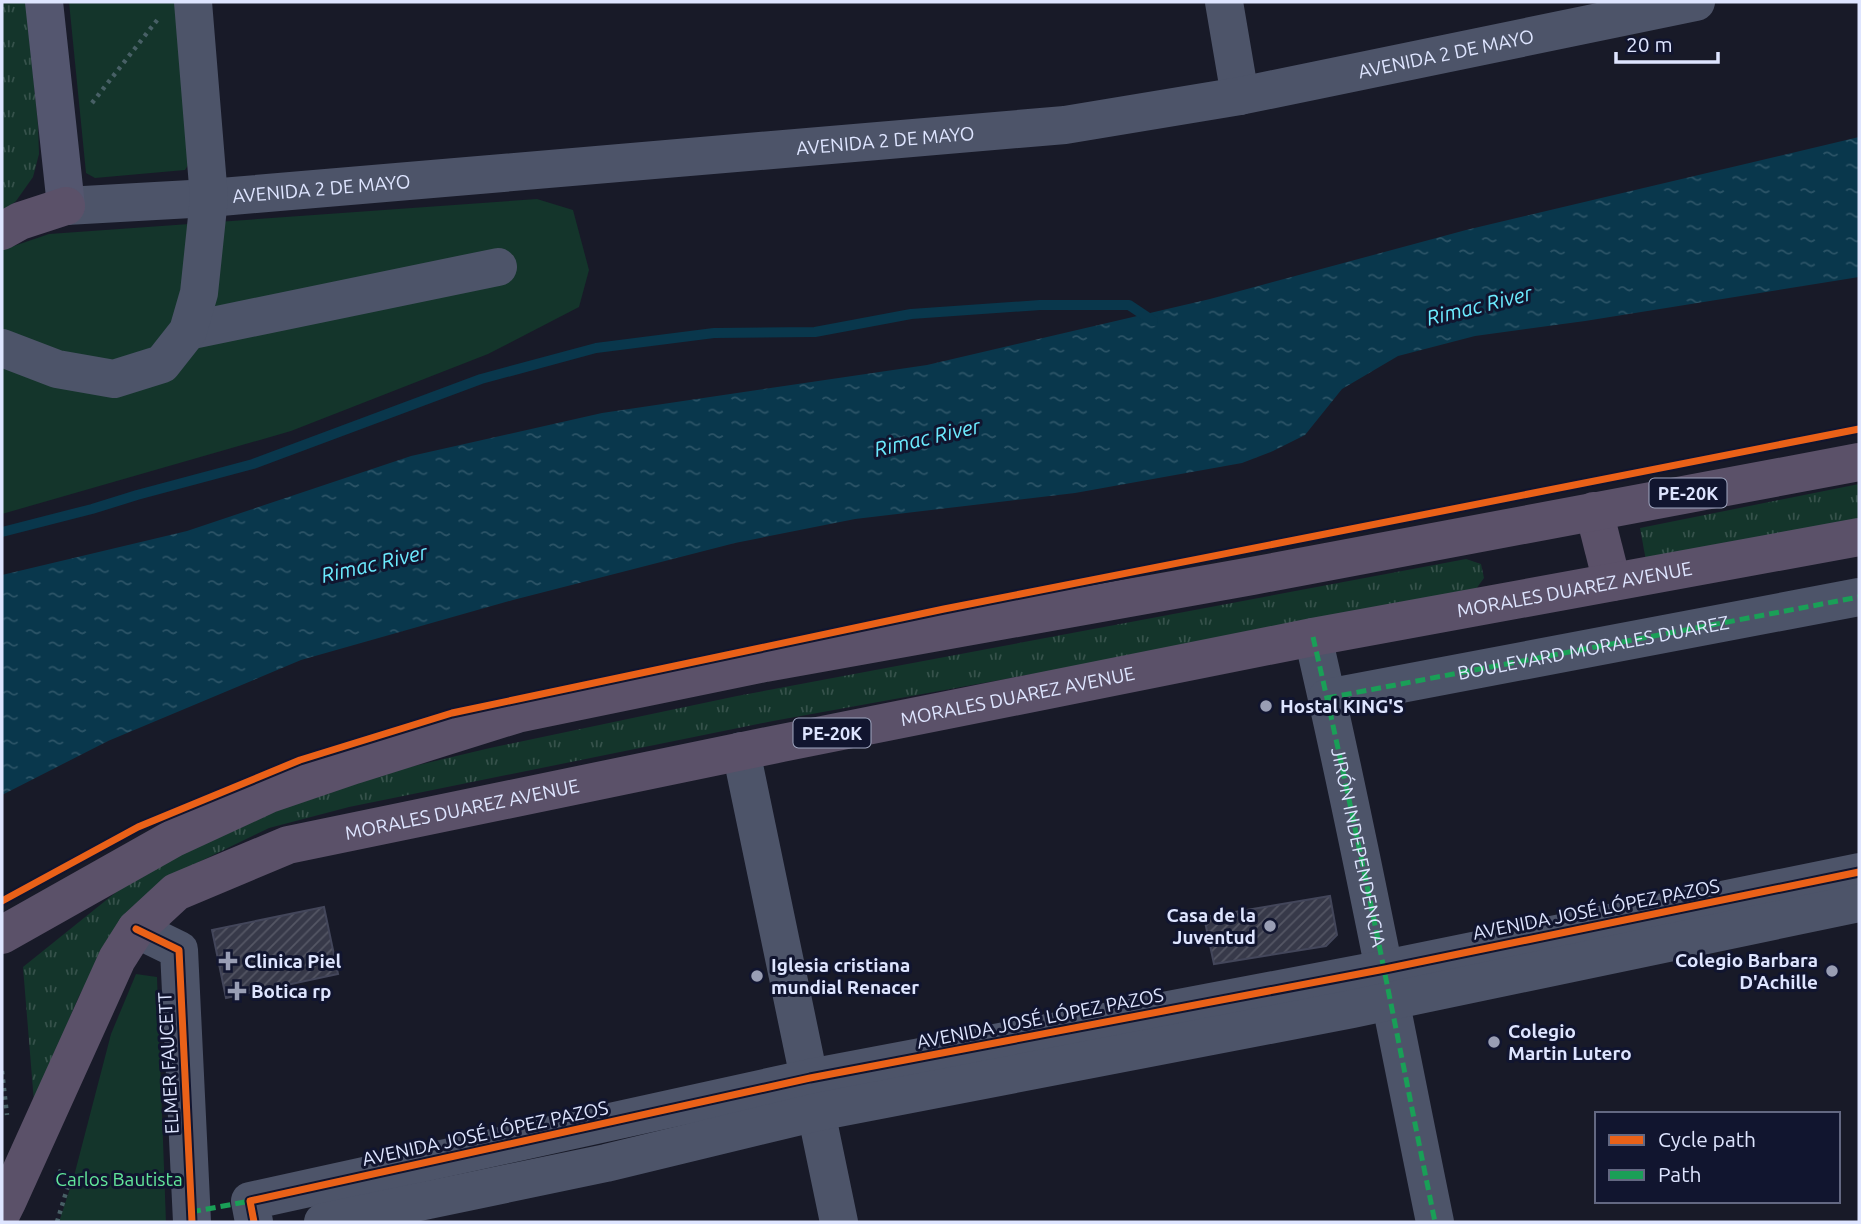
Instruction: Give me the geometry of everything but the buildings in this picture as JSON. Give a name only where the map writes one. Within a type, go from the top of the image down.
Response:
[{"type":"highway","points":[[2,231],[20,221],[66,206]]},
{"type":"highway","name":"PE-20K","points":[[2,935],[174,838],[269,794],[517,714],[765,663],[1252,576],[1859,462]]},
{"type":"highway","points":[[1594,511],[1612,582]]},
{"type":"highway","name":"MORALES DUAREZ AVENUE","points":[[2,1212],[117,959],[136,929],[176,892],[288,845],[1313,637],[1859,537]]},
{"type":"main road","points":[[44,2],[66,206]]},
{"type":"street","points":[[1224,2],[1240,96]]},
{"type":"street","name":"AVENIDA 2 DE MAYO","points":[[66,206],[209,198],[1065,125],[1240,96],[1696,2]]},
{"type":"street","points":[[2,348],[57,369],[114,379],[162,364],[188,331],[199,293],[209,198],[178,7]]},
{"type":"street","points":[[188,331],[498,267]]},
{"type":"street","name":"BOULEVARD MORALES DUAREZ","points":[[1328,698],[1859,597]]},
{"type":"street","name":"JIRÓN INDEPENDENCIA","points":[[1313,637],[1388,985],[1434,1222]]},
{"type":"street","points":[[741,751],[839,1222]]},
{"type":"street","name":"AVENIDA JOSÉ LÓPEZ PAZOS","points":[[1388,985],[1859,872]]},
{"type":"street","name":"AVENIDA JOSÉ LÓPEZ PAZOS","points":[[254,1222],[250,1201],[1388,985],[1859,903]]},
{"type":"street","name":"ELMER FAUCETT","points":[[136,929],[178,950],[191,1222]]},
{"type":"street","name":"AVENIDA JOSÉ LÓPEZ PAZOS","points":[[323,1222],[606,1163],[813,1095]]},
{"type":"path","points":[[84,113],[178,7]]},
{"type":"green space","points":[[2,2],[26,2],[39,154],[33,177],[16,201],[2,212]]},
{"type":"green space","points":[[69,2],[177,2],[190,162],[185,170],[95,178],[86,173]]},
{"type":"green space","points":[[537,199],[573,210],[589,270],[579,307],[488,354],[291,431],[2,514],[2,250],[49,234]]},
{"type":"green space","points":[[1859,484],[1859,520],[1646,561],[1640,528]]},
{"type":"green space","points":[[1466,559],[1481,564],[1484,578],[1473,593],[773,721],[349,807],[269,828],[172,875],[107,947],[79,996],[34,1102],[23,967],[125,885],[214,836],[355,780],[490,748],[737,696]]},
{"type":"green space","name":"Carlos Bautista","points":[[136,974],[157,977],[166,1222],[59,1222],[74,1176],[111,1034]]},
{"type":"water","name":"Rimac River","points":[[1859,137],[1859,277],[1475,336],[1398,356],[1342,389],[1305,435],[1242,463],[1075,493],[855,519],[735,543],[513,600],[301,660],[108,741],[2,795],[2,575],[187,531],[411,456],[602,413],[927,365],[1210,299],[1466,230]]},
{"type":"waterway","points":[[2,532],[253,464],[481,379],[596,348],[714,333],[815,332],[911,314],[1040,305],[1129,305],[1153,321]]},
{"type":"marked path","points":[[1327,698],[1859,597]]},
{"type":"marked path","points":[[1313,637],[1361,856],[1435,1222]]},
{"type":"marked path","points":[[191,1212],[250,1201]]},
{"type":"cycle path","points":[[2,901],[138,827],[300,760],[452,713],[944,609],[1859,429]]},
{"type":"cycle path","points":[[254,1222],[250,1201],[810,1078],[1385,969],[1859,872]]},
{"type":"cycle path","points":[[136,929],[179,950],[192,1222]]},
{"type":"place","name":"Hostal KING'S","points":[[1266,706]]},
{"type":"place","name":"Casa de la Juventud","points":[[1270,926]]},
{"type":"place","name":"Clinica Piel","points":[[228,961]]},
{"type":"place","name":"Colegio Barbara D'Achille","points":[[1832,971]]},
{"type":"place","name":"Iglesia cristiana mundial Renacer","points":[[757,976]]},
{"type":"place","name":"Botica rp","points":[[237,991]]},
{"type":"place","name":"Colegio Martin Lutero","points":[[1494,1042]]}]
